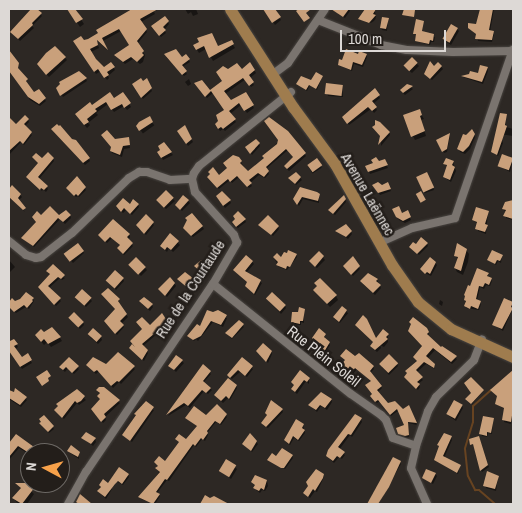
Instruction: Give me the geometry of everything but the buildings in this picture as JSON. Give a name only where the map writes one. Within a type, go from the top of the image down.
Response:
[{"type":"main road","name":"Avenue Laënnec","points":[[230,9],[275,73]]},
{"type":"main road","name":"Avenue Laënnec","points":[[237,9],[288,94],[335,164],[385,252],[418,302],[451,329],[513,352]]},
{"type":"main road","name":"Avenue Laënnec","points":[[288,94],[344,165],[404,274],[430,306],[452,323],[513,357]]},
{"type":"street","points":[[275,73],[294,56],[325,9]]},
{"type":"street","points":[[318,20],[374,42],[408,50],[453,52],[513,50],[455,218],[412,228],[385,240]]},
{"type":"street","points":[[9,241],[26,255],[36,258],[40,257],[72,233],[129,178],[138,172],[147,172],[170,180],[192,179],[199,166],[288,94]]},
{"type":"street","name":"Rue de la Courtaude","points":[[68,504],[154,368],[213,284],[237,243],[234,236],[195,192],[192,179]]},
{"type":"street","name":"Rue Plein Soleil","points":[[213,284],[351,394],[381,415],[386,420],[393,438],[416,446]]},
{"type":"street","points":[[426,504],[411,468],[416,446],[428,411],[436,397],[474,360],[481,340]]},
{"type":"waterway","points":[[491,390],[473,406],[473,422],[465,449],[468,476],[475,490],[479,490],[495,504]]}]
